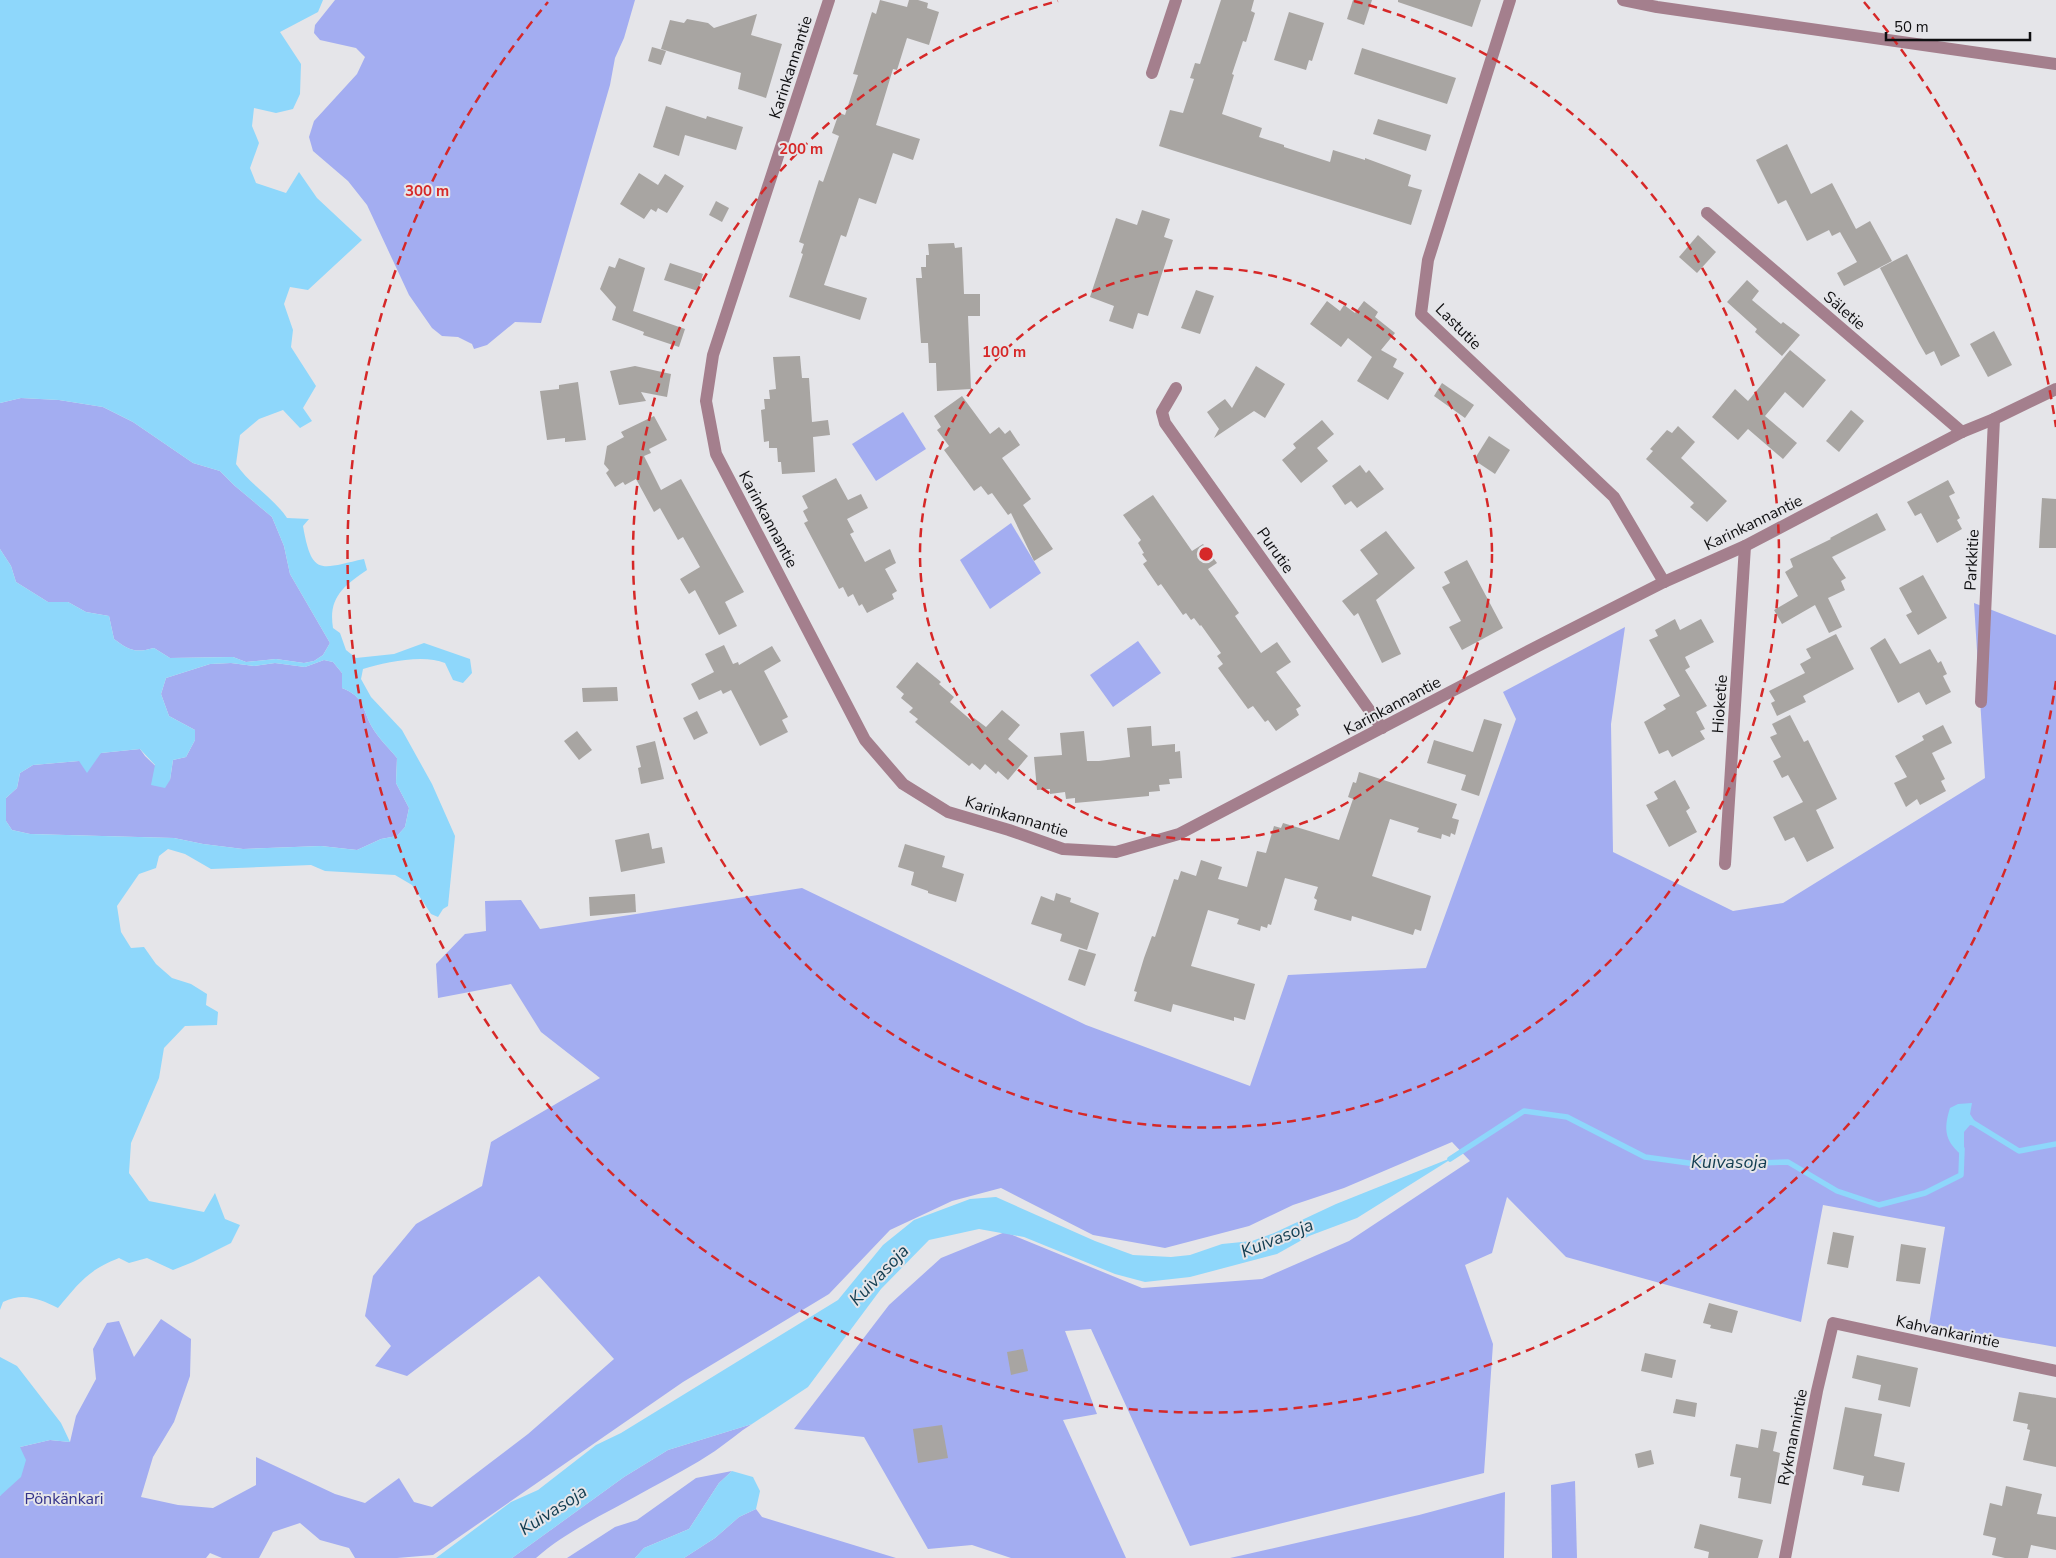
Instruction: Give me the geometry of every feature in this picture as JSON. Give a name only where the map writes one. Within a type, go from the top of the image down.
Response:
[{"type":"street","name":"Karinkannantie","points":[[829,0],[713,355],[706,401],[716,454],[865,740],[903,784],[948,812],[1063,849],[1116,852],[1179,834],[1664,582],[1745,546],[1962,432],[2056,389]]},
{"type":"street","points":[[1152,73],[1176,0]]},
{"type":"street","name":"Lastutie","points":[[1510,0],[1428,260],[1422,314],[1614,497],[1664,582]]},
{"type":"street","points":[[1623,0],[1657,7],[2056,64]]},
{"type":"street","name":"Säletie","points":[[1707,214],[1962,432]]},
{"type":"street","name":"Purutie","points":[[1176,388],[1162,412],[1165,423],[1382,728]]},
{"type":"street","name":"Parkkitie","points":[[1981,702],[1994,419]]},
{"type":"street","name":"Hioketie","points":[[1725,864],[1745,546]]},
{"type":"street","name":"Kahvankarintie","points":[[1833,1323],[2056,1371]]},
{"type":"street","name":"Rykmannintie","points":[[1785,1558],[1817,1391],[1833,1323]]},
{"type":"green space","points":[[335,0],[635,0],[624,38],[615,58],[610,85],[541,323],[515,322],[487,345],[474,349],[472,344],[458,337],[442,336],[432,328],[409,295],[367,205],[348,181],[313,151],[309,137],[314,121],[357,74],[365,57],[356,48],[320,40],[314,33],[315,25]]},
{"type":"green space","points":[[21,398],[59,400],[103,407],[133,422],[193,463],[220,471],[272,517],[284,546],[290,574],[330,643],[323,655],[314,661],[304,663],[276,659],[246,662],[233,657],[170,658],[154,648],[137,651],[124,646],[114,639],[109,616],[86,612],[68,602],[48,602],[16,582],[11,566],[0,549],[0,403]]},
{"type":"green space","points":[[903,412],[926,449],[876,481],[852,444]]},
{"type":"green space","points":[[1011,523],[1041,573],[990,609],[960,560]]},
{"type":"green space","name":"Pönkänkari","points":[[1974,603],[2056,635],[2056,1347],[1929,1325],[1945,1227],[1823,1205],[1801,1322],[1566,1257],[1507,1197],[1492,1253],[1465,1265],[1493,1344],[1484,1473],[1190,1546],[1091,1329],[1065,1331],[1097,1414],[1063,1420],[1126,1558],[1011,1558],[972,1545],[928,1549],[864,1437],[794,1429],[889,1305],[941,1258],[1005,1232],[1142,1288],[1262,1279],[1349,1241],[1470,1161],[1452,1142],[1344,1188],[1293,1205],[1249,1226],[1165,1248],[1093,1235],[1001,1188],[952,1201],[890,1230],[829,1294],[683,1382],[433,1555],[397,1558],[355,1558],[349,1548],[320,1540],[300,1523],[273,1532],[259,1558],[222,1558],[210,1553],[206,1558],[0,1558],[0,1496],[20,1447],[50,1440],[70,1442],[76,1416],[96,1379],[93,1349],[107,1323],[119,1321],[134,1357],[161,1319],[191,1339],[190,1376],[174,1422],[153,1457],[141,1497],[178,1505],[213,1508],[256,1485],[256,1457],[335,1494],[365,1503],[399,1478],[414,1502],[432,1507],[528,1434],[614,1359],[539,1276],[407,1376],[375,1366],[391,1346],[365,1316],[373,1276],[416,1224],[482,1186],[491,1142],[600,1078],[541,1032],[511,984],[438,998],[436,964],[465,934],[486,931],[485,901],[521,900],[540,929],[802,888],[1086,1025],[1250,1086],[1288,975],[1426,968],[1516,719],[1503,692],[1625,627],[1611,724],[1613,852],[1733,911],[1783,903],[1985,778]]},
{"type":"green space","points":[[1138,641],[1161,673],[1113,707],[1090,675]]},
{"type":"green space","points":[[324,660],[333,662],[342,673],[342,688],[355,695],[359,700],[374,731],[397,758],[396,783],[409,808],[405,827],[397,836],[381,839],[357,850],[321,846],[243,849],[174,838],[30,834],[12,830],[6,821],[6,798],[17,788],[20,773],[33,765],[79,761],[101,753],[140,749],[170,780],[173,760],[186,757],[195,740],[195,730],[169,716],[161,694],[166,678],[210,664],[231,663],[254,666],[275,663],[305,667]]},
{"type":"green space","points":[[752,1424],[720,1448],[682,1471],[576,1529],[536,1558],[512,1558],[624,1477],[668,1450]]},
{"type":"green space","points":[[732,1471],[719,1483],[689,1529],[644,1548],[635,1558],[567,1558],[615,1527],[637,1520],[696,1478]]},
{"type":"green space","points":[[1575,1481],[1577,1558],[1552,1558],[1551,1485]]},
{"type":"green space","points":[[1505,1492],[1504,1558],[1230,1558],[1419,1515]]},
{"type":"green space","points":[[756,1509],[762,1517],[896,1558],[684,1558],[715,1538],[739,1517]]},
{"type":"water","points":[[0,0],[323,0],[318,12],[280,32],[301,64],[300,94],[293,109],[276,113],[254,108],[252,126],[259,143],[250,168],[256,183],[286,193],[299,172],[317,198],[362,240],[308,290],[290,287],[284,304],[293,330],[291,347],[316,386],[303,408],[312,421],[300,428],[283,410],[259,419],[240,435],[236,464],[287,518],[309,519],[303,526],[306,543],[315,562],[328,566],[364,559],[367,570],[351,581],[339,593],[333,608],[333,628],[340,633],[346,650],[356,658],[394,654],[424,643],[470,659],[472,673],[463,683],[453,680],[445,663],[426,659],[393,662],[363,669],[361,679],[371,697],[402,730],[432,784],[455,836],[448,906],[443,909],[438,917],[431,914],[412,885],[395,875],[325,871],[311,865],[211,869],[185,854],[168,849],[159,856],[156,868],[139,874],[117,906],[121,932],[131,948],[144,947],[156,964],[172,978],[191,984],[207,994],[206,1005],[218,1012],[217,1025],[185,1026],[164,1048],[159,1078],[131,1143],[129,1173],[149,1201],[204,1212],[215,1193],[225,1219],[240,1225],[231,1243],[173,1270],[147,1258],[129,1263],[119,1258],[99,1267],[85,1278],[58,1308],[31,1298],[18,1297],[3,1302],[0,1310],[0,549],[11,566],[16,582],[48,602],[68,602],[86,612],[109,616],[114,639],[133,650],[154,648],[170,658],[233,657],[246,662],[276,659],[304,663],[314,661],[323,655],[330,643],[290,574],[284,546],[272,517],[220,471],[193,463],[133,422],[103,407],[59,400],[21,398],[0,403]],"holes":[[[324,660],[333,662],[342,673],[342,688],[355,695],[359,700],[374,731],[397,758],[396,783],[409,808],[405,827],[397,836],[381,839],[357,850],[321,846],[243,849],[174,838],[30,834],[12,830],[6,821],[6,798],[17,788],[20,773],[33,765],[79,761],[87,773],[101,753],[140,749],[155,765],[151,785],[165,788],[170,780],[173,760],[186,757],[195,740],[195,730],[169,716],[161,694],[166,678],[210,664],[231,663],[254,666],[275,663],[305,667]]]},
{"type":"water","points":[[1972,1103],[1970,1114],[1978,1126],[1970,1125],[1964,1132],[1964,1157],[1949,1141],[1946,1129],[1950,1108],[1958,1104]]},
{"type":"water","points":[[1456,1156],[1357,1218],[1309,1236],[1277,1254],[1190,1277],[1145,1282],[1115,1274],[1024,1237],[979,1229],[929,1240],[881,1289],[808,1387],[752,1424],[668,1450],[624,1477],[512,1558],[436,1558],[511,1502],[538,1490],[596,1445],[621,1433],[838,1300],[883,1245],[914,1220],[970,1199],[996,1197],[1095,1241],[1133,1255],[1171,1257],[1190,1255],[1222,1244],[1252,1241],[1274,1233],[1336,1204]]},
{"type":"water","points":[[0,1357],[17,1366],[61,1423],[70,1442],[50,1440],[20,1447],[26,1460],[21,1477],[0,1496]]},
{"type":"water","points":[[732,1471],[753,1477],[760,1491],[756,1509],[739,1517],[715,1538],[684,1558],[635,1558],[644,1548],[689,1529],[719,1483]]},
{"type":"building","points":[[880,0],[907,7],[909,0],[918,0],[928,3],[927,8],[939,12],[929,45],[907,38],[897,70],[893,69],[876,125],[920,139],[913,160],[893,153],[876,204],[859,198],[846,237],[841,235],[824,285],[867,298],[860,320],[789,297],[803,254],[801,253],[804,244],[799,242],[819,180],[823,182],[839,136],[832,133],[839,113],[845,115],[858,75],[853,74],[872,12],[876,14]]},
{"type":"building","points":[[1221,0],[1254,0],[1251,11],[1255,13],[1246,42],[1243,41],[1232,74],[1234,75],[1222,114],[1262,128],[1259,137],[1330,162],[1333,150],[1365,160],[1365,158],[1411,175],[1408,186],[1422,190],[1411,225],[1159,146],[1170,110],[1183,113],[1194,79],[1190,78],[1195,63],[1200,64]]},
{"type":"building","points":[[1353,0],[1372,0],[1364,25],[1347,19]]},
{"type":"building","points":[[1398,0],[1481,0],[1472,27],[1398,2]]},
{"type":"building","points":[[1289,12],[1324,23],[1312,61],[1309,60],[1306,70],[1274,60]]},
{"type":"building","points":[[757,14],[751,35],[782,44],[766,98],[738,89],[741,73],[661,49],[670,20],[684,23],[687,19],[708,23],[714,28]]},
{"type":"building","points":[[652,47],[666,51],[661,65],[648,61]]},
{"type":"building","points":[[1362,48],[1456,78],[1447,104],[1354,74]]},
{"type":"building","points":[[666,106],[706,119],[707,116],[743,127],[736,150],[685,135],[679,156],[653,147]]},
{"type":"building","points":[[1378,119],[1431,135],[1426,151],[1373,134]]},
{"type":"building","points":[[1787,144],[1811,194],[1832,183],[1856,229],[1870,221],[1892,261],[1844,286],[1837,273],[1857,262],[1840,232],[1832,236],[1829,230],[1807,241],[1786,200],[1778,204],[1756,160]]},
{"type":"building","points":[[639,173],[658,185],[665,174],[684,186],[667,213],[658,208],[656,212],[651,209],[644,219],[620,204]]},
{"type":"building","points":[[716,201],[729,208],[722,222],[709,215]]},
{"type":"building","points":[[1142,210],[1170,219],[1164,237],[1173,240],[1148,316],[1138,313],[1133,329],[1109,321],[1114,306],[1090,297],[1116,218],[1137,225]]},
{"type":"building","points":[[1698,235],[1716,252],[1697,273],[1679,257]]},
{"type":"building","points":[[954,243],[955,248],[962,247],[964,294],[980,294],[980,316],[968,316],[971,389],[937,391],[936,363],[929,363],[928,343],[921,343],[916,278],[922,278],[921,267],[926,267],[926,255],[929,255],[928,244]]},
{"type":"building","points":[[1907,254],[1960,356],[1941,366],[1934,351],[1926,355],[1880,268]]},
{"type":"building","points":[[619,258],[645,268],[633,311],[685,329],[679,347],[643,335],[644,332],[612,320],[616,307],[600,289],[609,266],[615,268]]},
{"type":"building","points":[[670,263],[703,274],[698,291],[664,280]]},
{"type":"building","points":[[1747,280],[1759,291],[1752,300],[1781,324],[1783,322],[1800,335],[1782,356],[1755,332],[1757,329],[1727,302]]},
{"type":"building","points":[[1196,290],[1214,296],[1200,334],[1181,328]]},
{"type":"building","points":[[1327,301],[1340,311],[1344,305],[1355,313],[1364,301],[1378,312],[1375,317],[1395,333],[1381,350],[1397,359],[1393,367],[1404,373],[1388,400],[1357,381],[1372,357],[1348,338],[1341,347],[1310,324]]},
{"type":"building","points":[[1994,331],[2012,365],[1988,377],[1970,344]]},
{"type":"building","points":[[1790,350],[1826,380],[1803,408],[1785,392],[1765,416],[1797,443],[1783,459],[1748,429],[1738,440],[1712,417],[1735,389],[1748,401]]},
{"type":"building","points":[[800,356],[802,378],[809,378],[812,422],[828,420],[830,435],[813,437],[815,472],[782,474],[781,462],[778,462],[777,448],[769,448],[769,441],[764,442],[761,410],[765,409],[764,399],[770,399],[769,390],[776,389],[773,357]]},
{"type":"building","points":[[635,366],[671,374],[667,397],[641,392],[646,401],[619,405],[610,371]]},
{"type":"building","points":[[1256,366],[1285,384],[1265,418],[1254,411],[1214,438],[1219,429],[1207,412],[1225,399],[1232,408]]},
{"type":"building","points":[[578,382],[586,440],[565,442],[565,438],[547,440],[540,391],[559,389],[559,385]]},
{"type":"building","points":[[1442,383],[1474,405],[1465,418],[1434,396]]},
{"type":"building","points":[[962,396],[990,434],[999,427],[1005,434],[1010,430],[1020,445],[1002,458],[1031,499],[1023,505],[1053,549],[1034,561],[1011,513],[1008,515],[992,493],[988,495],[981,486],[974,491],[944,450],[949,446],[937,430],[941,427],[934,416]]},
{"type":"building","points":[[1851,410],[1864,421],[1839,452],[1826,441]]},
{"type":"building","points":[[654,416],[667,440],[649,449],[651,453],[644,456],[661,490],[681,479],[744,592],[725,602],[737,626],[719,635],[695,590],[689,594],[680,579],[700,567],[683,537],[678,540],[660,508],[654,512],[636,479],[625,485],[623,482],[615,487],[606,473],[609,470],[604,464],[607,446],[624,437],[621,432]]},
{"type":"building","points":[[1322,420],[1334,434],[1317,448],[1328,461],[1301,483],[1282,460],[1296,448],[1293,444]]},
{"type":"building","points":[[1678,426],[1695,442],[1681,458],[1727,501],[1707,522],[1690,507],[1694,503],[1646,459],[1653,451],[1650,449],[1667,430],[1672,433]]},
{"type":"building","points":[[1489,436],[1510,450],[1495,474],[1474,460]]},
{"type":"building","points":[[1360,465],[1366,473],[1369,470],[1384,489],[1357,508],[1351,501],[1345,505],[1332,486]]},
{"type":"building","points":[[836,478],[848,500],[861,494],[868,508],[847,519],[854,532],[850,534],[865,562],[890,549],[896,563],[885,569],[897,591],[892,594],[894,599],[867,613],[862,604],[859,606],[853,594],[848,597],[843,587],[839,589],[804,523],[808,521],[803,511],[808,508],[802,496]]},
{"type":"building","points":[[1948,480],[1955,493],[1949,496],[1960,518],[1957,520],[1962,529],[1937,543],[1921,513],[1915,516],[1907,502]]},
{"type":"building","points":[[1153,495],[1192,551],[1203,544],[1217,563],[1208,569],[1239,613],[1235,616],[1261,653],[1277,642],[1291,662],[1276,672],[1301,706],[1296,709],[1299,715],[1276,731],[1268,720],[1265,722],[1253,706],[1248,709],[1218,668],[1223,664],[1217,656],[1221,653],[1201,625],[1194,618],[1191,620],[1186,613],[1183,615],[1161,584],[1158,586],[1143,564],[1147,561],[1138,543],[1141,540],[1123,515]]},
{"type":"building","points":[[2042,498],[2056,499],[2056,548],[2039,548]]},
{"type":"building","points":[[1877,513],[1886,530],[1832,557],[1846,578],[1841,581],[1845,590],[1828,598],[1842,627],[1829,633],[1815,605],[1782,624],[1774,610],[1798,596],[1785,572],[1793,567],[1790,559]]},
{"type":"building","points":[[1386,531],[1415,568],[1376,600],[1401,654],[1382,663],[1358,613],[1354,616],[1342,601],[1378,574],[1360,550]]},
{"type":"building","points":[[1467,560],[1503,628],[1462,650],[1449,627],[1461,621],[1442,587],[1450,583],[1444,572]]},
{"type":"building","points":[[1923,575],[1947,618],[1918,635],[1906,615],[1912,612],[1899,588]]},
{"type":"building","points":[[1675,619],[1680,630],[1701,619],[1714,642],[1685,657],[1690,667],[1685,670],[1707,706],[1696,712],[1705,729],[1700,731],[1705,739],[1672,757],[1668,750],[1659,754],[1644,722],[1666,709],[1663,705],[1680,696],[1649,640],[1658,636],[1655,630]]},
{"type":"building","points":[[1836,634],[1854,669],[1803,696],[1806,702],[1777,716],[1771,703],[1775,701],[1769,691],[1805,673],[1800,664],[1811,658],[1806,649]]},
{"type":"building","points":[[1885,638],[1900,664],[1930,649],[1938,663],[1941,661],[1947,674],[1943,676],[1951,692],[1926,705],[1919,692],[1898,703],[1870,648]]},
{"type":"building","points":[[724,645],[733,664],[738,662],[739,665],[772,646],[781,661],[764,671],[788,717],[782,720],[788,732],[760,746],[731,690],[723,694],[721,690],[699,700],[691,684],[714,672],[705,654]]},
{"type":"building","points":[[917,662],[941,682],[939,684],[954,697],[950,702],[972,721],[974,718],[986,727],[1002,710],[1020,725],[1008,739],[1028,756],[1008,780],[998,771],[996,774],[985,764],[980,770],[972,763],[969,766],[915,722],[918,719],[909,712],[913,708],[901,698],[904,694],[896,687]]},
{"type":"building","points":[[617,687],[618,701],[583,702],[582,688]]},
{"type":"building","points":[[697,711],[708,733],[694,740],[683,718]]},
{"type":"building","points":[[1790,715],[1804,742],[1808,740],[1837,799],[1816,810],[1834,848],[1807,862],[1794,837],[1785,841],[1773,817],[1803,802],[1788,775],[1782,778],[1773,761],[1781,757],[1770,737],[1777,734],[1772,724]]},
{"type":"building","points":[[1484,719],[1502,724],[1479,796],[1461,790],[1466,775],[1427,763],[1434,740],[1473,752]]},
{"type":"building","points":[[1943,725],[1952,743],[1932,753],[1945,779],[1941,781],[1946,791],[1920,805],[1917,799],[1906,807],[1894,783],[1907,777],[1895,756],[1924,740],[1922,736]]},
{"type":"building","points":[[1151,726],[1152,746],[1175,744],[1175,752],[1180,751],[1182,778],[1169,779],[1170,784],[1159,785],[1160,791],[1149,792],[1149,796],[1075,803],[1075,798],[1066,799],[1065,792],[1050,794],[1050,789],[1037,790],[1034,757],[1062,755],[1060,733],[1084,731],[1087,761],[1099,761],[1130,757],[1127,728]]},
{"type":"building","points":[[577,731],[592,750],[579,760],[564,741]]},
{"type":"building","points":[[655,741],[664,779],[641,784],[638,768],[641,767],[636,746]]},
{"type":"building","points":[[1359,772],[1457,804],[1452,818],[1459,820],[1455,835],[1451,833],[1450,837],[1442,834],[1441,839],[1417,832],[1419,828],[1390,819],[1372,876],[1431,896],[1421,931],[1415,929],[1413,935],[1352,916],[1351,921],[1314,910],[1317,900],[1314,898],[1318,887],[1285,878],[1271,925],[1268,924],[1267,928],[1261,926],[1260,931],[1237,924],[1239,919],[1208,910],[1191,966],[1255,984],[1245,1020],[1234,1017],[1234,1021],[1173,1004],[1171,1012],[1134,1001],[1137,992],[1134,991],[1144,958],[1152,936],[1155,937],[1174,879],[1178,880],[1181,871],[1196,876],[1201,860],[1222,867],[1218,879],[1247,887],[1257,851],[1266,853],[1274,826],[1281,828],[1283,823],[1339,840],[1353,799],[1348,797],[1353,782],[1356,783]]},
{"type":"building","points":[[1675,780],[1690,808],[1686,811],[1697,832],[1669,847],[1646,805],[1658,799],[1654,792]]},
{"type":"building","points":[[649,833],[652,849],[662,847],[665,863],[621,872],[615,840]]},
{"type":"building","points":[[905,844],[945,856],[942,867],[964,874],[956,902],[911,885],[914,872],[898,867]]},
{"type":"building","points":[[1056,893],[1071,898],[1070,902],[1099,913],[1087,950],[1060,941],[1062,934],[1031,924],[1041,896],[1054,901]]},
{"type":"building","points":[[635,894],[636,912],[590,916],[589,897]]},
{"type":"building","points":[[1079,949],[1096,954],[1085,986],[1068,980]]},
{"type":"building","points":[[1833,1232],[1854,1236],[1848,1268],[1827,1264]]},
{"type":"building","points":[[1901,1244],[1926,1248],[1920,1284],[1896,1281]]},
{"type":"building","points":[[1709,1303],[1738,1311],[1732,1333],[1710,1328],[1711,1325],[1703,1323]]},
{"type":"building","points":[[1023,1349],[1028,1371],[1011,1375],[1007,1352]]},
{"type":"building","points":[[1645,1353],[1676,1360],[1672,1378],[1641,1371]]},
{"type":"building","points":[[1857,1355],[1918,1368],[1910,1407],[1878,1400],[1881,1385],[1852,1378]]},
{"type":"building","points":[[2019,1392],[2056,1398],[2056,1467],[2023,1460],[2030,1430],[2027,1429],[2028,1424],[2013,1421]]},
{"type":"building","points":[[1676,1399],[1697,1403],[1695,1417],[1673,1413]]},
{"type":"building","points":[[1845,1407],[1882,1414],[1874,1456],[1905,1463],[1899,1492],[1862,1485],[1864,1476],[1833,1469]]},
{"type":"building","points":[[942,1425],[948,1458],[918,1463],[913,1429]]},
{"type":"building","points":[[1761,1429],[1777,1432],[1773,1451],[1780,1453],[1771,1504],[1738,1498],[1741,1478],[1730,1476],[1736,1444],[1758,1448]]},
{"type":"building","points":[[1651,1450],[1654,1464],[1638,1468],[1635,1454]]},
{"type":"building","points":[[2006,1486],[2042,1494],[2037,1514],[2056,1517],[2056,1550],[2031,1545],[2028,1558],[2005,1558],[1992,1555],[1996,1538],[1983,1535],[1990,1503],[2002,1506]]},
{"type":"building","points":[[1700,1524],[1763,1540],[1758,1558],[1708,1558],[1709,1552],[1694,1548]]},
{"type":"waterway","name":"Kuivasoja","points":[[1450,1159],[1524,1111],[1567,1117],[1645,1157],[1703,1165],[1788,1162],[1837,1191],[1879,1205],[1925,1193],[1961,1175],[1962,1149]]},
{"type":"waterway","name":"Kuivasoja","points":[[1972,1122],[2019,1151],[2056,1144]]}]
